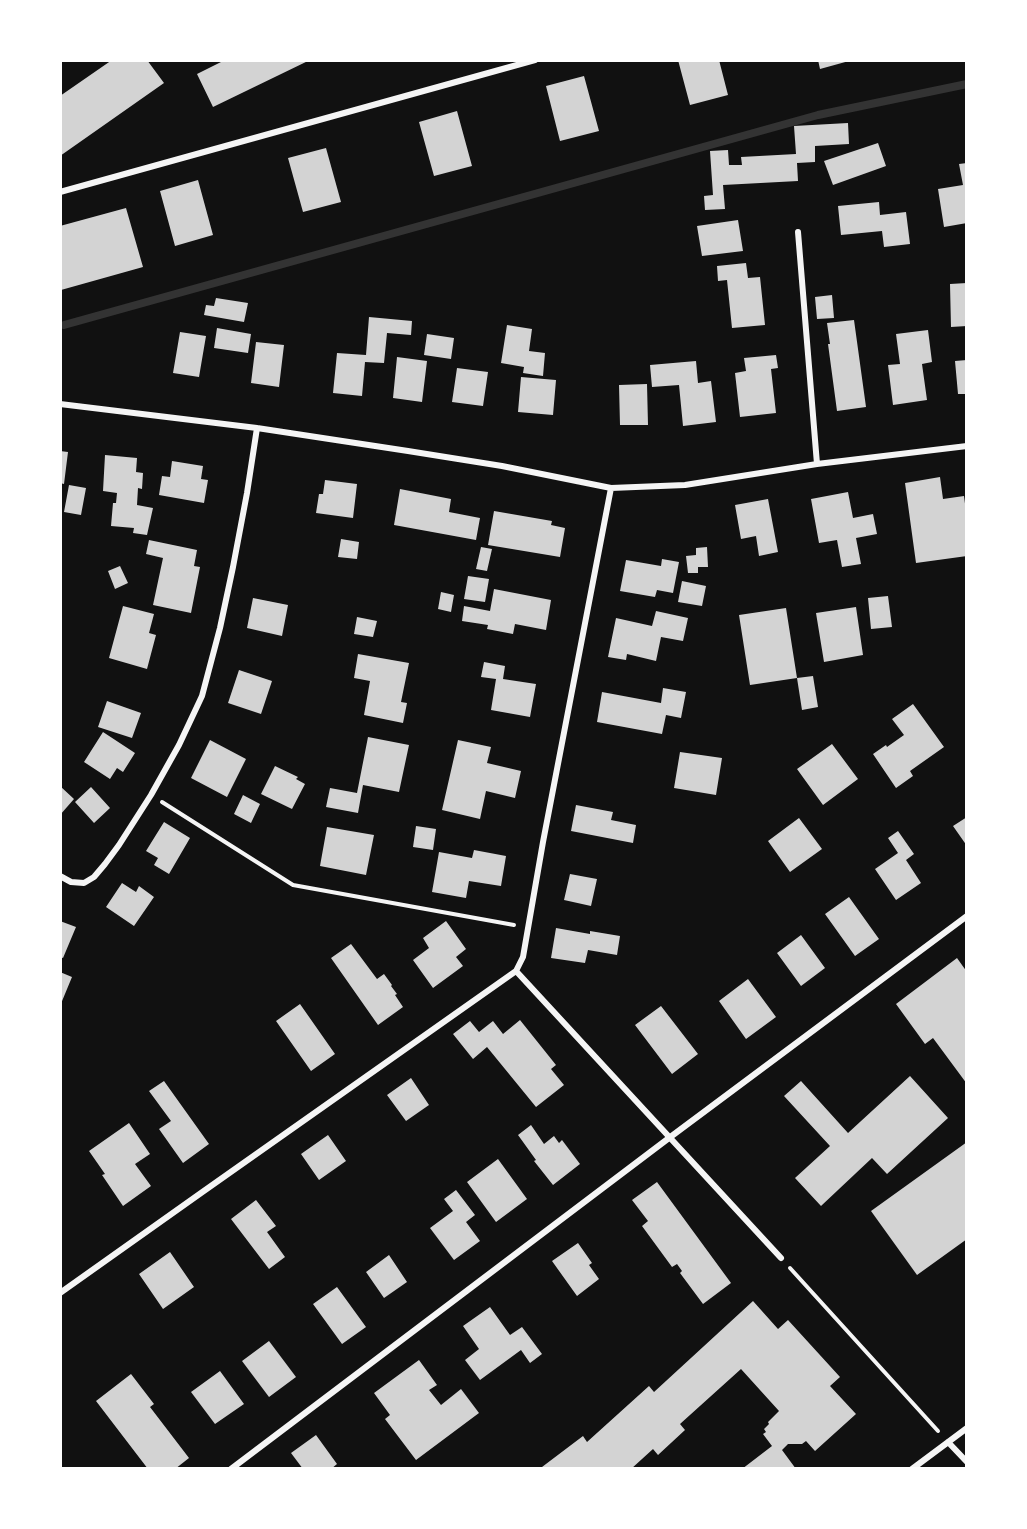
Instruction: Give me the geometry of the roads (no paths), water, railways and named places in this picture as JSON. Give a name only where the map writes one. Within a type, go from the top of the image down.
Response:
[{"type":"street","points":[[60,192],[536,60]]},
{"type":"street","points":[[798,232],[817,464]]},
{"type":"street","points":[[60,404],[257,428],[502,466],[611,488],[685,485],[817,464],[967,446]]},
{"type":"street","points":[[60,876],[72,882],[84,883],[100,871],[120,845],[152,795],[202,696],[233,567],[257,428]]},
{"type":"street","points":[[60,1293],[516,971],[523,957],[611,488]]},
{"type":"street","points":[[231,1469],[967,916]]},
{"type":"street","points":[[516,971],[781,1258]]},
{"type":"street","points":[[912,1469],[967,1428]]},
{"type":"street","points":[[948,1442],[967,1462]]},
{"type":"waterway","points":[[64,325],[818,115],[967,84]]}]
